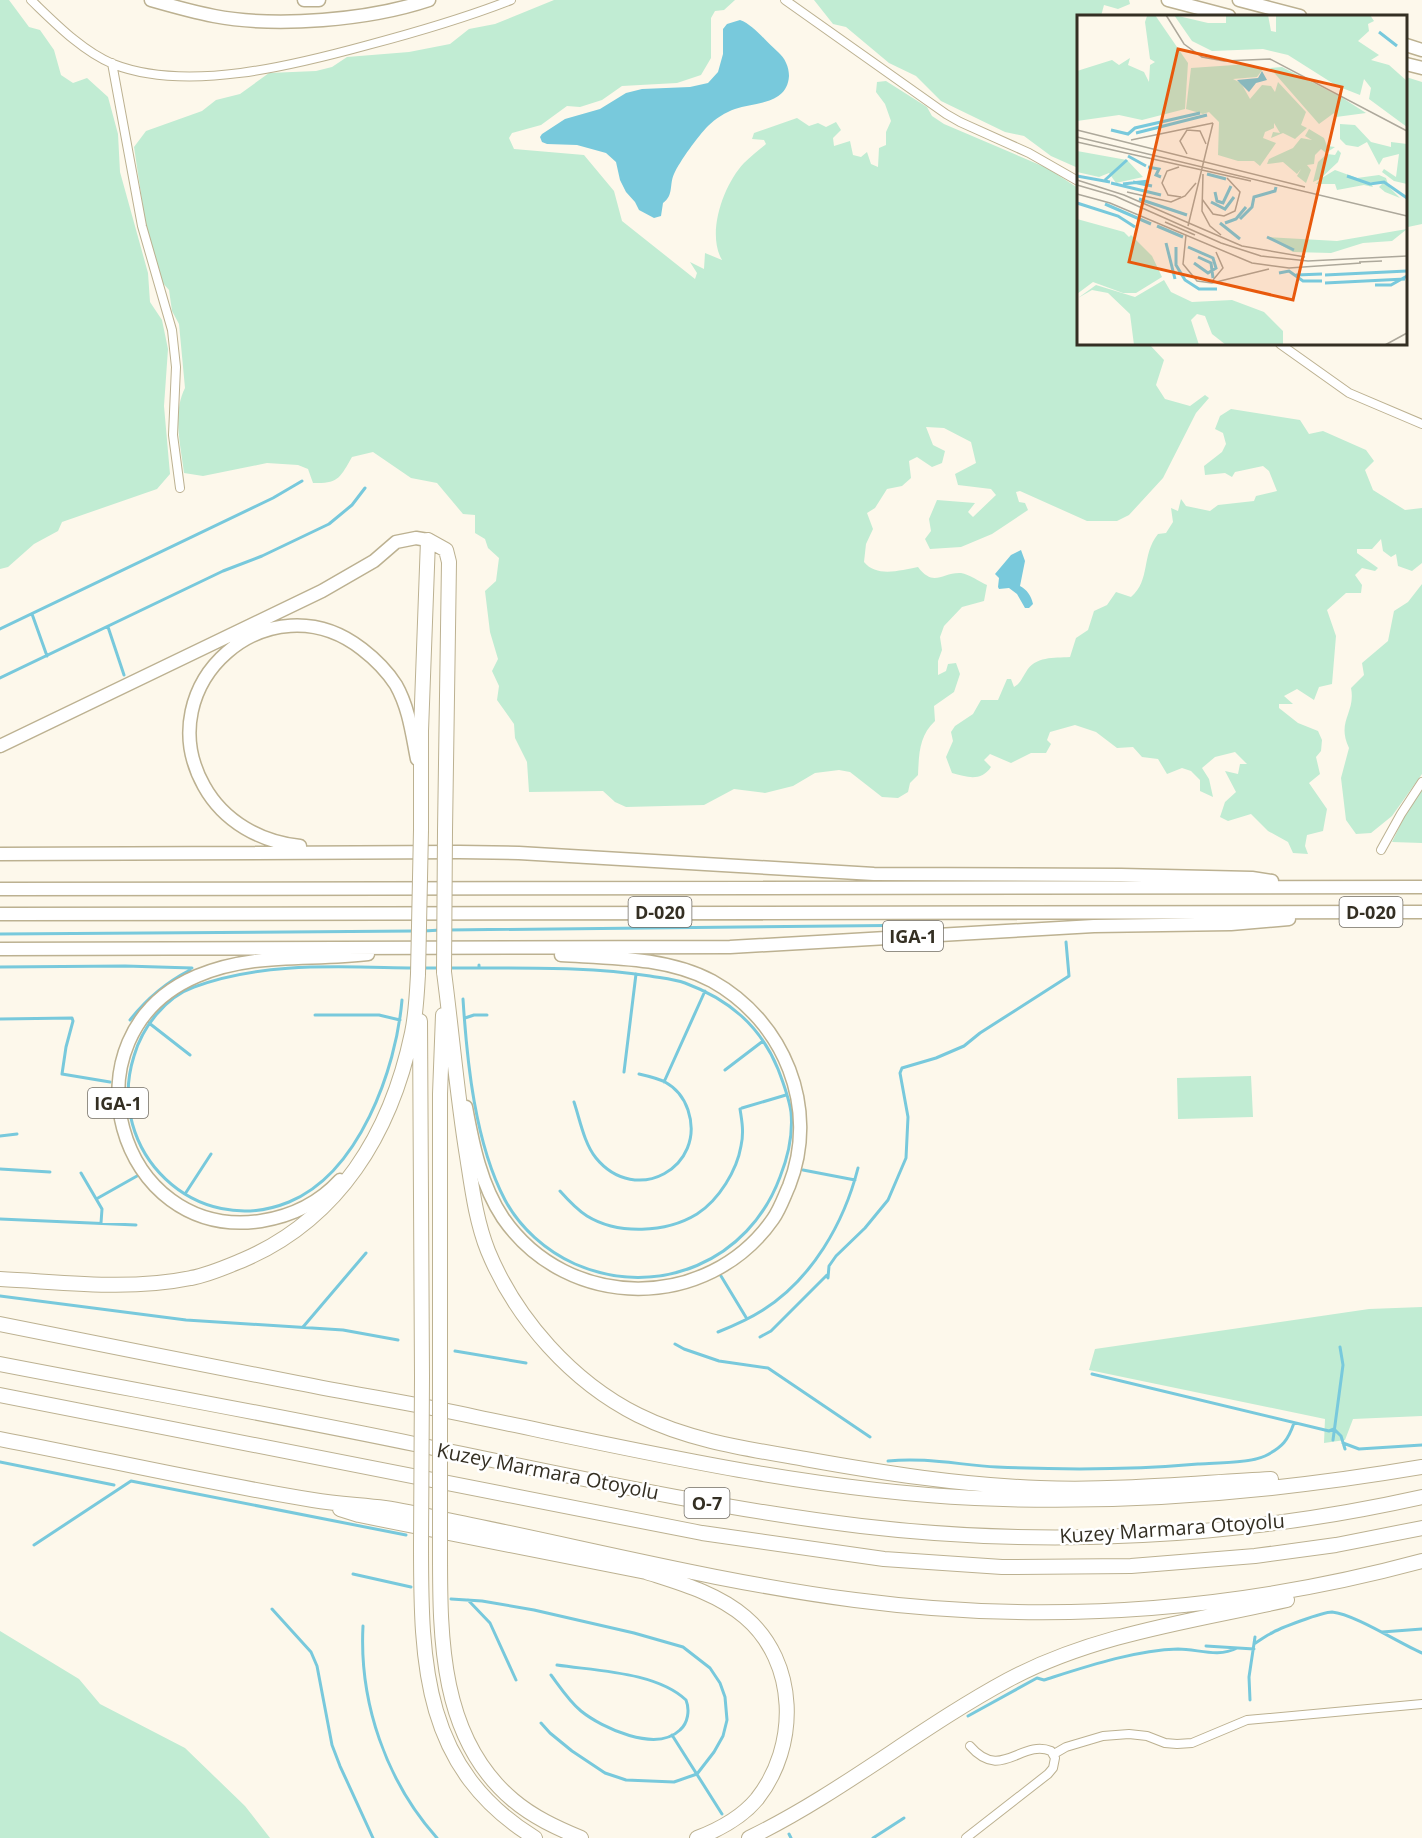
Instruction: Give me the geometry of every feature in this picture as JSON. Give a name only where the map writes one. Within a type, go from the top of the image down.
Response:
[{"type":"highway","points":[[535,1838],[513,1824],[490,1804],[472,1783],[452,1753],[440,1727],[424,1651],[421,1546],[421,1041],[418,974],[428,540],[446,550],[449,562],[440,1105],[440,1548],[441,1632],[444,1663],[459,1721],[488,1774],[512,1800],[534,1816],[581,1838]]},
{"type":"highway","points":[[444,972],[459,1107],[476,1212],[488,1251],[504,1285],[540,1336],[568,1365],[599,1391],[637,1414],[674,1430],[717,1443],[867,1470],[977,1485],[1125,1488],[1285,1478],[1345,1479]]},
{"type":"highway","name":"IGA-1","points":[[380,1126],[393,1096],[408,1050],[414,1024],[418,974]]},
{"type":"highway","points":[[0,1279],[142,1285],[192,1278],[230,1266],[265,1251],[296,1231],[317,1213],[340,1191],[357,1169],[371,1147],[380,1126]]},
{"type":"highway","points":[[0,1324],[300,1384],[397,1400],[727,1468],[896,1492],[987,1498],[1123,1499],[1240,1491],[1345,1479],[1422,1467]]},
{"type":"highway","name":"Kuzey Marmara Otoyolu","points":[[0,1364],[397,1440],[676,1497],[794,1517],[885,1528],[1010,1537],[1130,1536],[1313,1518],[1422,1497]]},
{"type":"highway","name":"Kuzey Marmara Otoyolu","points":[[0,1395],[702,1533],[884,1559],[1002,1567],[1131,1566],[1255,1556],[1336,1545],[1422,1528]]},
{"type":"highway","points":[[0,1439],[315,1500],[386,1508],[742,1581],[851,1600],[968,1611],[1101,1612],[1212,1603],[1325,1585],[1422,1561]]},
{"type":"highway","points":[[315,1500],[359,1515],[646,1572],[688,1585],[726,1603],[745,1617],[769,1647],[785,1690],[787,1708],[783,1750],[770,1781],[756,1801],[717,1830],[697,1838]]},
{"type":"highway","points":[[749,1838],[784,1820],[1009,1679],[1061,1656],[1127,1635],[1422,1568]]},
{"type":"main road","points":[[151,0],[216,16],[270,21],[355,17],[402,9],[429,0]]},
{"type":"main road","points":[[304,0],[319,0]]},
{"type":"main road","points":[[1168,0],[1225,15]]},
{"type":"main road","points":[[1239,0],[1296,15]]},
{"type":"main road","points":[[1407,45],[1422,50]]},
{"type":"main road","points":[[1407,64],[1422,68]]},
{"type":"main road","points":[[0,746],[322,591],[374,561],[396,542],[416,538],[428,540]]},
{"type":"main road","points":[[385,851],[354,846],[288,845],[249,831],[225,813],[203,784],[190,747],[192,710],[201,684],[216,662],[249,636],[285,626],[318,628],[335,633],[355,644],[374,659],[395,685],[408,715],[421,785]]},
{"type":"main road","points":[[0,854],[385,851],[519,853],[874,874],[1121,874],[1252,878],[1305,887]]},
{"type":"main road","name":"D-020","points":[[0,889],[1422,887]]},
{"type":"main road","name":"IGA-1","points":[[0,949],[752,946],[1094,926],[1231,924],[1290,918],[1319,912]]},
{"type":"main road","name":"D-020","points":[[0,914],[1422,912]]},
{"type":"main road","name":"IGA-1","points":[[380,1126],[346,1173],[322,1197],[283,1216],[250,1222],[229,1222],[200,1215],[178,1203],[159,1189],[143,1171],[132,1154],[122,1124],[118,1102],[118,1083],[123,1054],[140,1021],[169,991],[189,979],[230,965],[267,958],[356,956],[376,954],[399,947]]},
{"type":"main road","points":[[454,1050],[472,1139],[491,1196],[516,1234],[553,1264],[576,1276],[602,1285],[629,1289],[652,1289],[697,1278],[721,1268],[738,1255],[774,1218],[784,1198],[797,1158],[801,1129],[800,1108],[796,1087],[784,1055],[774,1036],[753,1012],[730,993],[710,981],[676,968],[618,959],[531,954],[507,948]]},
{"type":"street","points":[[31,0],[64,31],[112,63],[137,70],[199,75],[256,71],[329,56],[435,27],[511,0]]},
{"type":"street","points":[[785,0],[946,114],[1029,153],[1077,180]]},
{"type":"street","points":[[112,63],[142,226],[172,330],[176,367],[174,435],[180,489]]},
{"type":"street","points":[[1281,345],[1349,393],[1422,424]]},
{"type":"street","points":[[1381,850],[1422,782]]},
{"type":"street","points":[[1054,1754],[1066,1746],[1103,1736],[1130,1734],[1147,1736],[1165,1743],[1192,1743],[1247,1720],[1422,1704]]},
{"type":"street","points":[[966,1838],[1048,1774],[1055,1763],[1054,1754],[1047,1749],[992,1761],[978,1756],[970,1746]]},
{"type":"green space","points":[[0,0],[9,0],[29,27],[40,30],[54,50],[61,75],[73,83],[87,78],[108,97],[118,134],[120,172],[148,273],[150,302],[162,320],[168,349],[164,406],[170,474],[157,489],[62,522],[58,531],[34,544],[8,567],[0,569]]},
{"type":"green space","points":[[554,0],[735,0],[724,10],[715,11],[711,18],[711,58],[701,75],[677,83],[622,86],[602,100],[580,107],[567,106],[541,125],[512,133],[509,138],[514,149],[584,155],[614,191],[622,221],[695,279],[697,273],[690,262],[704,269],[705,253],[722,260],[716,236],[720,209],[737,172],[766,144],[764,140],[752,139],[754,133],[797,118],[809,126],[818,123],[826,127],[836,122],[841,130],[833,138],[834,146],[850,141],[853,155],[861,157],[867,152],[871,164],[878,167],[879,148],[886,145],[886,132],[891,121],[885,104],[876,92],[877,82],[886,81],[927,107],[932,116],[944,124],[1047,168],[1077,187],[1077,345],[1150,345],[1164,360],[1156,385],[1165,399],[1190,406],[1205,395],[1209,398],[1196,413],[1163,478],[1129,515],[1117,521],[1087,521],[1020,491],[1016,492],[1019,502],[1025,503],[1028,510],[992,534],[961,547],[930,549],[925,539],[931,531],[929,519],[937,500],[975,503],[968,512],[973,517],[996,495],[991,489],[958,485],[955,474],[976,463],[971,442],[944,428],[926,427],[933,445],[945,451],[942,463],[932,467],[917,457],[909,461],[911,478],[902,486],[887,489],[875,508],[867,513],[873,529],[866,544],[864,562],[869,567],[882,571],[918,567],[929,577],[934,578],[961,573],[987,585],[984,601],[962,607],[944,626],[940,637],[942,650],[938,661],[938,675],[946,671],[948,664],[956,663],[960,674],[954,692],[934,706],[935,721],[923,739],[918,775],[910,783],[908,792],[898,798],[882,797],[850,772],[839,770],[815,773],[793,786],[765,793],[734,789],[704,805],[626,807],[615,802],[603,791],[529,792],[527,762],[515,738],[514,724],[497,700],[499,686],[492,671],[498,659],[490,632],[485,591],[496,581],[499,558],[488,548],[485,539],[475,533],[475,515],[463,514],[437,483],[411,478],[373,452],[352,457],[341,475],[328,482],[313,483],[308,469],[298,465],[267,463],[203,476],[184,473],[178,419],[185,388],[179,324],[172,311],[169,290],[162,282],[145,221],[134,147],[146,131],[202,111],[216,100],[240,94],[269,73],[316,71],[332,67],[347,57],[409,52],[450,44],[469,29],[495,24]]},
{"type":"green space","points":[[814,0],[1129,0],[1130,4],[1118,9],[1104,5],[1101,15],[1077,15],[1077,168],[1051,156],[1024,136],[1005,132],[941,101],[916,76],[889,63],[846,27],[833,24]]},
{"type":"green space","points":[[1407,77],[1422,82],[1422,224],[1408,227]]},
{"type":"green space","points":[[1231,409],[1300,420],[1309,434],[1323,431],[1366,450],[1374,461],[1365,470],[1373,490],[1405,510],[1422,508],[1422,563],[1412,571],[1398,566],[1396,554],[1391,557],[1383,551],[1381,539],[1372,549],[1357,549],[1357,553],[1378,568],[1375,571],[1362,568],[1355,575],[1362,585],[1361,593],[1346,593],[1327,610],[1336,636],[1332,684],[1319,687],[1314,700],[1297,689],[1284,696],[1293,704],[1279,704],[1279,708],[1298,723],[1318,731],[1322,740],[1321,751],[1316,757],[1320,774],[1309,783],[1327,809],[1323,831],[1307,835],[1305,846],[1308,854],[1293,853],[1288,842],[1268,831],[1251,814],[1228,821],[1220,817],[1225,802],[1236,792],[1225,771],[1238,774],[1240,764],[1247,764],[1235,752],[1215,757],[1202,768],[1209,779],[1213,797],[1200,791],[1200,780],[1191,771],[1182,768],[1167,774],[1158,759],[1142,757],[1133,747],[1117,748],[1096,732],[1075,725],[1050,732],[1047,740],[1051,744],[1046,753],[1031,753],[1011,763],[990,754],[984,760],[991,767],[983,775],[973,777],[952,773],[946,757],[953,741],[951,732],[955,726],[973,714],[981,700],[998,700],[1007,679],[1011,679],[1014,687],[1034,663],[1045,659],[1070,657],[1076,638],[1088,630],[1094,611],[1107,605],[1116,592],[1131,597],[1141,583],[1153,542],[1158,534],[1166,533],[1173,522],[1171,508],[1178,511],[1181,499],[1186,506],[1210,511],[1218,505],[1254,501],[1256,496],[1277,491],[1269,471],[1263,466],[1235,472],[1232,477],[1225,473],[1205,475],[1204,466],[1222,452],[1226,444],[1223,433],[1215,429],[1220,416]]},
{"type":"green space","points":[[1422,584],[1422,774],[1392,816],[1371,833],[1356,834],[1346,820],[1341,778],[1349,748],[1345,724],[1351,704],[1351,688],[1364,675],[1362,663],[1388,641],[1394,611],[1408,602]]},
{"type":"green space","points":[[1422,788],[1422,843],[1392,842],[1415,795]]},
{"type":"green space","points":[[1251,1076],[1253,1117],[1178,1119],[1177,1078]]},
{"type":"green space","points":[[1422,1307],[1422,1416],[1353,1419],[1345,1440],[1324,1443],[1325,1419],[1089,1370],[1095,1349],[1369,1309]]},
{"type":"green space","points":[[0,1631],[79,1679],[100,1704],[185,1748],[245,1806],[270,1838],[0,1838]]},
{"type":"water","points":[[740,20],[755,30],[783,57],[789,73],[787,85],[783,92],[769,101],[732,110],[708,126],[677,169],[669,197],[663,203],[661,216],[654,218],[639,210],[620,180],[616,162],[606,153],[577,145],[542,142],[540,137],[542,134],[565,119],[600,109],[626,93],[642,89],[690,87],[708,83],[718,72],[723,54],[723,29],[727,24]]},
{"type":"water","points":[[1021,550],[1025,561],[1020,586],[1031,598],[1033,604],[1029,608],[1025,608],[1017,594],[1009,588],[999,589],[999,578],[995,574],[1011,555]]},
{"type":"waterway","points":[[0,629],[273,498],[302,481]]},
{"type":"waterway","points":[[0,678],[223,571],[262,556],[329,524],[352,505],[365,488]]},
{"type":"waterway","points":[[32,614],[47,656]]},
{"type":"waterway","points":[[108,627],[124,675]]},
{"type":"waterway","points":[[448,930],[935,925]]},
{"type":"waterway","points":[[424,931],[441,930]]},
{"type":"waterway","points":[[0,934],[414,931]]},
{"type":"waterway","points":[[828,1278],[829,1266],[836,1256],[865,1228],[888,1200],[906,1158],[908,1117],[900,1073],[902,1068],[936,1058],[964,1046],[980,1033],[1069,976],[1066,942]]},
{"type":"waterway","points":[[448,968],[479,968],[479,965]]},
{"type":"waterway","points":[[0,967],[192,968]]},
{"type":"waterway","points":[[402,1000],[392,1057],[370,1116],[354,1144],[335,1168],[314,1188],[289,1202],[254,1211],[221,1209],[191,1198],[165,1179],[145,1154],[132,1124],[128,1091],[134,1056],[149,1024],[174,998],[194,987],[221,979],[275,969],[414,968]]},
{"type":"waterway","points":[[421,968],[441,968]]},
{"type":"waterway","points":[[463,999],[474,1102],[486,1153],[495,1178],[518,1220],[535,1238],[564,1259],[606,1274],[638,1277],[668,1274],[697,1266],[723,1251],[747,1231],[766,1206],[785,1161],[791,1137],[791,1112],[784,1085],[771,1053],[741,1015],[701,989],[672,980],[629,973],[586,970],[479,968]]},
{"type":"waterway","points":[[130,1020],[157,992],[190,970]]},
{"type":"waterway","points":[[624,1072],[636,974]]},
{"type":"waterway","points":[[664,1082],[705,991]]},
{"type":"waterway","points":[[315,1015],[379,1015],[400,1020]]},
{"type":"waterway","points":[[465,1018],[487,1015]]},
{"type":"waterway","points":[[0,1019],[72,1018],[62,1074],[110,1082]]},
{"type":"waterway","points":[[149,1023],[190,1055]]},
{"type":"waterway","points":[[725,1070],[763,1041]]},
{"type":"waterway","points":[[574,1102],[585,1138],[592,1152],[612,1172],[630,1179],[648,1179],[664,1174],[678,1163],[687,1148],[691,1130],[688,1110],[679,1094],[669,1084],[639,1074]]},
{"type":"waterway","points":[[742,1108],[786,1095]]},
{"type":"waterway","points":[[560,1191],[587,1216],[613,1226],[627,1229],[657,1228],[685,1220],[713,1201],[726,1184],[736,1165],[742,1141],[740,1109]]},
{"type":"waterway","points":[[0,1136],[17,1134]]},
{"type":"waterway","points":[[185,1194],[211,1154]]},
{"type":"waterway","points":[[718,1332],[763,1310],[781,1297],[811,1266],[835,1229],[858,1168]]},
{"type":"waterway","points":[[0,1169],[50,1172]]},
{"type":"waterway","points":[[803,1170],[855,1180]]},
{"type":"waterway","points":[[81,1173],[102,1209],[101,1223]]},
{"type":"waterway","points":[[98,1198],[137,1176]]},
{"type":"waterway","points":[[0,1219],[136,1225]]},
{"type":"waterway","points":[[303,1327],[366,1253]]},
{"type":"waterway","points":[[760,1337],[771,1331],[827,1275]]},
{"type":"waterway","points":[[721,1276],[747,1319]]},
{"type":"waterway","points":[[0,1296],[186,1320],[343,1330],[398,1340]]},
{"type":"waterway","points":[[675,1344],[719,1361],[768,1368],[870,1437]]},
{"type":"waterway","points":[[1333,1440],[1343,1365],[1340,1347]]},
{"type":"waterway","points":[[455,1351],[526,1363]]},
{"type":"waterway","points":[[1092,1374],[1329,1431],[1334,1429]]},
{"type":"waterway","points":[[888,1461],[915,1460],[997,1467],[1072,1469],[1233,1462],[1259,1458],[1281,1446],[1294,1423]]},
{"type":"waterway","points":[[1335,1430],[1341,1436],[1345,1449]]},
{"type":"waterway","points":[[1343,1443],[1359,1449],[1422,1445]]},
{"type":"waterway","points":[[0,1462],[114,1485]]},
{"type":"waterway","points":[[34,1545],[131,1481],[406,1535]]},
{"type":"waterway","points":[[353,1574],[411,1587]]},
{"type":"waterway","points":[[451,1599],[482,1601],[534,1610],[683,1647],[710,1668],[720,1683],[725,1697],[727,1720],[723,1736],[697,1774],[674,1782],[626,1780],[605,1773],[572,1751],[541,1723]]},
{"type":"waterway","points":[[468,1600],[490,1623],[516,1680]]},
{"type":"waterway","points":[[272,1609],[311,1652],[317,1666],[332,1745],[373,1838]]},
{"type":"waterway","points":[[1254,1644],[1282,1628],[1332,1612],[1364,1623],[1422,1653]]},
{"type":"waterway","points":[[363,1626],[366,1683],[379,1739],[403,1792],[437,1838]]},
{"type":"waterway","points":[[1382,1632],[1422,1629]]},
{"type":"waterway","points":[[1250,1700],[1249,1677],[1255,1637]]},
{"type":"waterway","points":[[1206,1646],[1254,1649]]},
{"type":"waterway","points":[[968,1716],[1037,1678],[1044,1680],[1145,1652],[1178,1649],[1223,1652],[1237,1648]]},
{"type":"waterway","points":[[551,1675],[581,1711],[615,1731],[644,1739],[657,1739],[670,1736],[685,1724],[688,1712],[686,1700],[659,1684],[625,1674],[557,1665]]},
{"type":"waterway","points":[[672,1735],[722,1814]]},
{"type":"waterway","points":[[873,1838],[904,1818]]},
{"type":"waterway","points":[[789,1834],[791,1838]]}]
